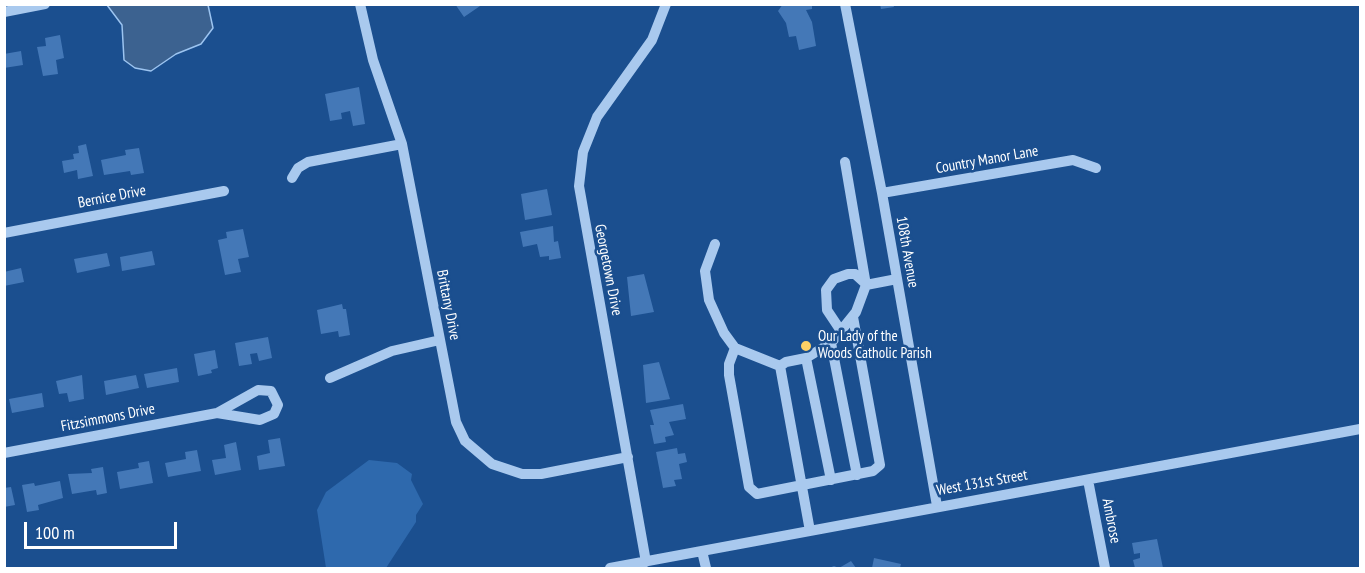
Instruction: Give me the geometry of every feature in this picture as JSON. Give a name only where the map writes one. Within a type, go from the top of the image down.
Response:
[{"type":"street","points":[[4,12],[45,4]]},
{"type":"street","name":"Brittany Drive","points":[[360,4],[373,60],[402,144],[456,422],[465,441],[492,464],[522,474],[541,474],[627,457]]},
{"type":"street","name":"Georgetown Drive","points":[[646,562],[579,186],[583,152],[597,117],[652,40],[666,4]]},
{"type":"street","name":"108th Avenue","points":[[845,4],[882,193],[937,506]]},
{"type":"street","points":[[292,178],[298,168],[308,162],[402,144]]},
{"type":"street","name":"Country Manor Lane","points":[[882,193],[1073,160],[1096,168]]},
{"type":"street","points":[[780,366],[786,362],[806,357],[831,343],[853,316],[866,285],[845,162]]},
{"type":"street","name":"Bernice Drive","points":[[4,233],[224,191]]},
{"type":"street","points":[[715,244],[705,271],[709,300],[724,333],[735,348],[780,366]]},
{"type":"street","points":[[841,331],[827,310],[826,290],[834,279],[848,274],[855,274],[866,285]]},
{"type":"street","points":[[866,285],[897,279]]},
{"type":"street","points":[[735,348],[729,375],[749,487],[757,494],[873,471],[880,465],[853,316]]},
{"type":"street","points":[[330,378],[392,351],[440,340]]},
{"type":"street","points":[[831,343],[857,475]]},
{"type":"street","points":[[806,357],[831,480]]},
{"type":"street","points":[[780,366],[810,531]]},
{"type":"street","name":"Fitzsimmons Drive","points":[[4,453],[217,413],[258,390],[271,391],[278,405],[274,414],[260,420],[217,413]]},
{"type":"street","name":"West 131st Street","points":[[610,568],[1360,429]]},
{"type":"street","name":"Ambrose","points":[[1088,480],[1105,568]]},
{"type":"street","points":[[702,551],[706,568]]},
{"type":"shaded area","points":[[107,5],[208,5],[213,28],[201,44],[176,54],[151,71],[135,68],[124,60],[122,25]]},
{"type":"shaded area","points":[[369,460],[397,463],[412,474],[411,480],[423,504],[416,515],[416,522],[386,568],[326,568],[317,510],[326,492]]},
{"type":"building","points":[[455,4],[483,4],[464,17]]},
{"type":"building","points":[[783,4],[812,4],[812,9],[806,10],[812,22],[816,46],[799,50],[796,36],[789,37],[786,23],[778,11]]},
{"type":"building","points":[[880,4],[893,4],[894,7],[881,9]]},
{"type":"building","points":[[60,35],[64,58],[56,60],[58,74],[43,76],[37,47],[46,46],[45,38]]},
{"type":"building","points":[[21,51],[23,65],[4,68],[4,54]]},
{"type":"building","points":[[359,87],[365,124],[353,126],[350,111],[341,113],[342,119],[330,121],[325,94]]},
{"type":"building","points":[[86,144],[93,176],[78,179],[77,170],[64,173],[62,161],[74,159],[73,154],[79,153],[78,146]]},
{"type":"building","points":[[139,148],[144,173],[131,175],[130,171],[104,175],[101,160],[126,155],[125,150]]},
{"type":"building","points":[[547,189],[552,215],[525,220],[521,194]]},
{"type":"building","points":[[553,226],[554,242],[558,241],[561,258],[549,260],[549,256],[540,257],[537,244],[523,247],[520,232]]},
{"type":"building","points":[[243,229],[249,257],[238,259],[241,272],[225,275],[218,240],[227,238],[226,232]]},
{"type":"building","points":[[152,251],[155,265],[122,271],[120,257]]},
{"type":"building","points":[[107,253],[110,266],[77,273],[74,259]]},
{"type":"building","points":[[21,268],[24,282],[4,286],[4,272]]},
{"type":"building","points":[[644,274],[654,312],[631,316],[627,277]]},
{"type":"building","points":[[342,304],[343,309],[346,309],[350,335],[339,337],[338,331],[321,334],[317,310]]},
{"type":"building","points":[[268,337],[272,358],[259,361],[257,353],[250,354],[252,364],[239,366],[235,343]]},
{"type":"building","points":[[215,350],[218,368],[211,370],[212,373],[198,376],[194,354]]},
{"type":"building","points":[[659,362],[670,399],[646,403],[643,365]]},
{"type":"building","points":[[177,368],[179,382],[147,388],[144,374]]},
{"type":"building","points":[[82,375],[84,399],[69,402],[67,393],[59,394],[56,381]]},
{"type":"building","points":[[136,375],[139,388],[106,395],[104,381]]},
{"type":"building","points":[[42,393],[44,407],[12,413],[9,399]]},
{"type":"building","points":[[683,404],[686,419],[669,422],[674,435],[665,437],[666,442],[654,444],[650,425],[654,425],[650,410]]},
{"type":"building","points":[[280,438],[285,466],[259,470],[257,456],[270,453],[268,440]]},
{"type":"building","points":[[236,442],[241,470],[215,475],[212,460],[226,458],[224,445]]},
{"type":"building","points":[[677,448],[678,454],[685,453],[687,462],[679,464],[682,479],[674,480],[676,486],[663,488],[656,452]]},
{"type":"building","points":[[197,450],[201,471],[168,477],[165,463],[186,459],[185,452]]},
{"type":"building","points":[[149,461],[153,483],[120,489],[117,472],[139,468],[138,463]]},
{"type":"building","points":[[103,467],[107,493],[97,495],[96,490],[72,494],[68,474],[92,473],[91,469]]},
{"type":"building","points":[[60,481],[63,498],[38,505],[39,510],[27,512],[22,485],[34,483],[35,486]]},
{"type":"building","points":[[11,487],[15,505],[4,507],[4,488]]},
{"type":"building","points":[[1157,539],[1163,568],[1135,568],[1133,560],[1140,558],[1140,553],[1134,554],[1132,543]]},
{"type":"building","points":[[874,558],[901,564],[900,568],[872,568]]},
{"type":"building","points":[[851,561],[856,568],[839,568]]},
{"type":"place","name":"Our Lady of the Woods Catholic Parish","points":[[806,346]]}]
